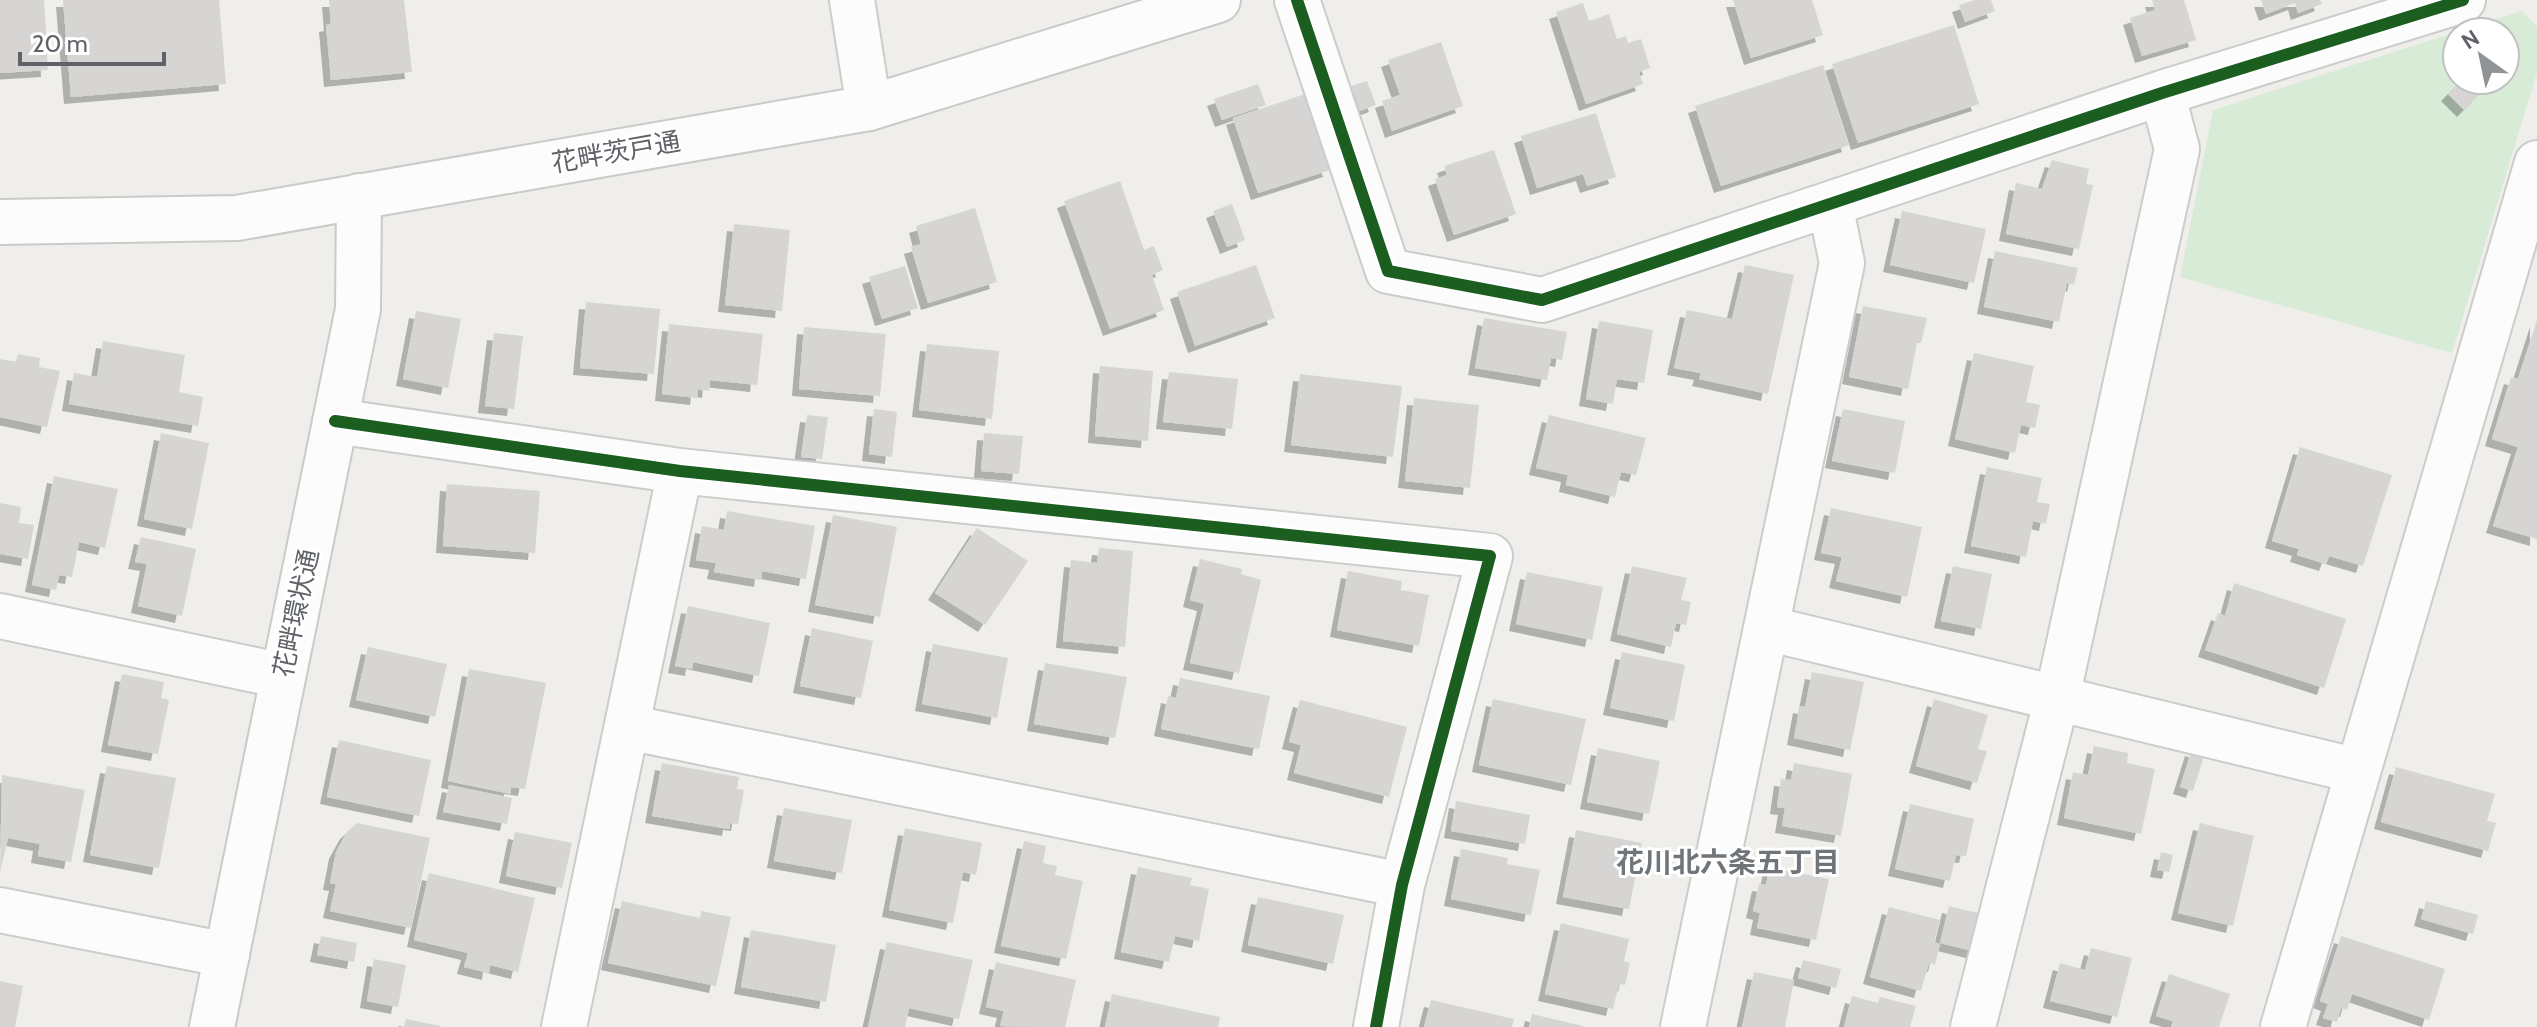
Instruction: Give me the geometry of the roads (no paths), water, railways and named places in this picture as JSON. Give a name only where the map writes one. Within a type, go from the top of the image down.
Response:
[{"type":"street","points":[[852,0],[869,108]]},
{"type":"street","name":"花畔茨戸通","points":[[0,222],[237,218],[869,108],[1218,0]]},
{"type":"street","points":[[1297,0],[1388,271],[1542,300],[2162,93],[2463,0]]},
{"type":"street","points":[[1973,1027],[2057,698],[2177,149],[2162,93]]},
{"type":"street","points":[[2283,1027],[2537,163]]},
{"type":"street","name":"花畔環状通","points":[[212,1027],[358,309],[359,196]]},
{"type":"street","points":[[1683,1027],[1842,263],[1830,204]]},
{"type":"street","points":[[335,421],[680,471],[1490,556],[1402,885],[1376,1027]]},
{"type":"street","points":[[564,1027],[680,471]]},
{"type":"street","points":[[0,616],[283,676]]},
{"type":"street","points":[[1766,628],[2358,771]]},
{"type":"street","points":[[627,727],[1402,885]]},
{"type":"street","points":[[0,910],[227,955]]},
{"type":"district","name":"花川北六条五丁目","points":[[1728,862]]}]
